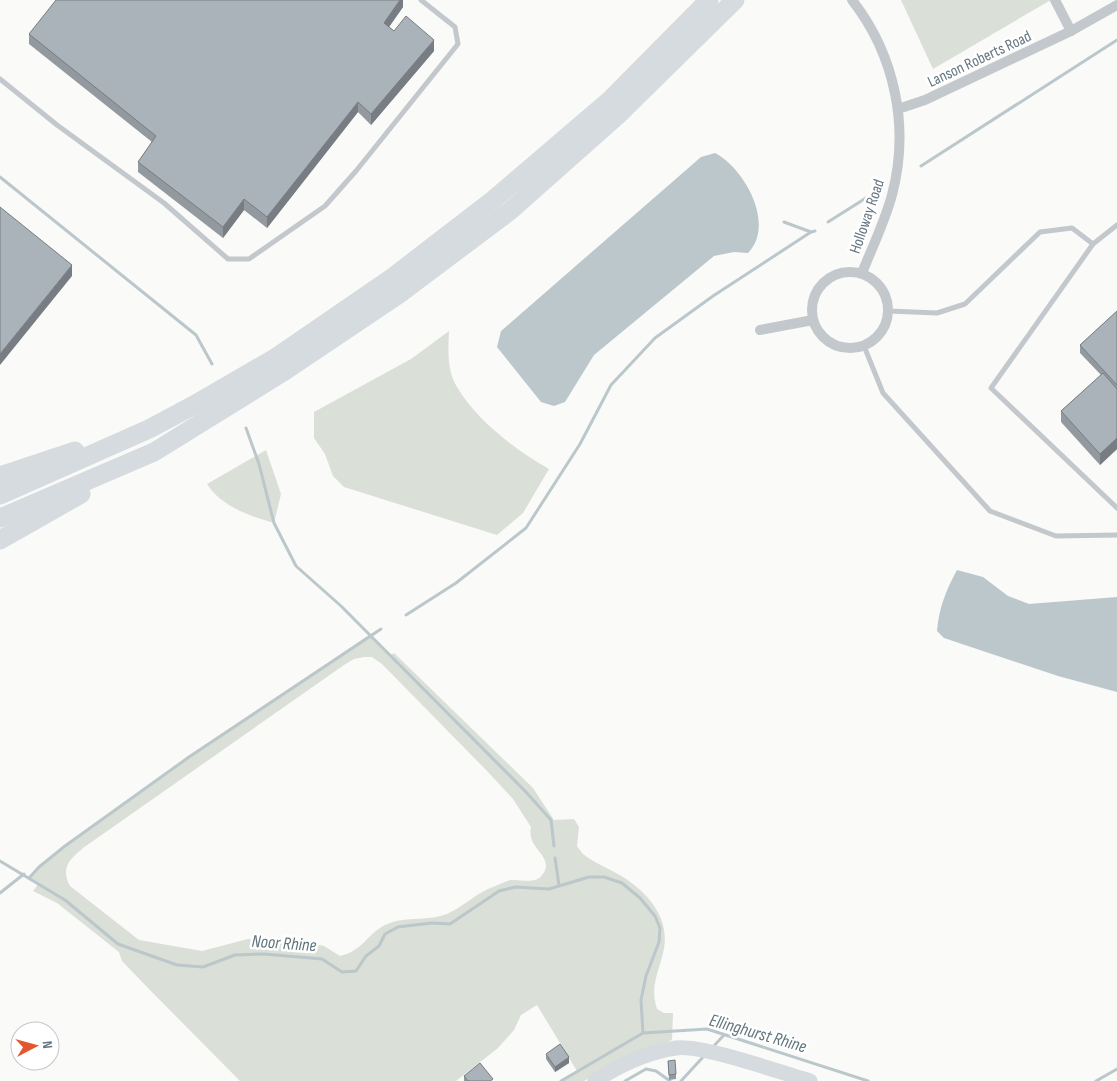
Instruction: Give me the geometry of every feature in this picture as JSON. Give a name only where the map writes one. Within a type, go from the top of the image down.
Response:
[{"type":"highway","points":[[0,495],[149,430],[275,358],[393,277],[493,200],[610,100],[709,0]]},
{"type":"highway","points":[[0,540],[154,452],[291,367],[402,292],[511,210],[617,116],[735,0]]},
{"type":"highway","points":[[0,476],[84,448],[194,405]]},
{"type":"highway","points":[[0,518],[154,452]]},
{"type":"main road","points":[[595,1081],[642,1056],[678,1047],[717,1054],[810,1081]]},
{"type":"street","name":"Holloway Road","points":[[852,0],[864,16],[888,62],[898,109],[900,151],[892,196],[862,273]]},
{"type":"street","points":[[1055,0],[1071,31]]},
{"type":"street","name":"Lanson Roberts Road","points":[[898,109],[925,100],[1071,31],[1117,5]]},
{"type":"street","points":[[850,271],[862,273],[873,279],[882,288],[887,299],[889,311],[881,332],[864,346],[839,347],[827,341],[818,332],[813,320],[812,308],[819,286],[838,273],[850,271]]},
{"type":"street","points":[[760,330],[813,320]]},
{"type":"lane","points":[[0,79],[57,125],[164,203],[228,259],[249,259],[325,206],[356,171],[458,44],[455,27],[421,0]]},
{"type":"lane","points":[[1117,225],[1093,244],[991,388],[1117,508]]},
{"type":"lane","points":[[889,311],[937,314],[965,304],[1040,232],[1072,228],[1093,244]]},
{"type":"lane","points":[[864,346],[883,393],[990,512],[1056,536],[1117,534]]},
{"type":"shaded area","points":[[901,0],[1056,0],[1049,1],[933,69]]},
{"type":"shaded area","points":[[715,153],[726,160],[746,184],[758,213],[759,227],[756,241],[748,253],[734,252],[714,256],[594,355],[565,402],[554,406],[541,402],[497,347],[501,331],[701,157]]},
{"type":"shaded area","points":[[449,331],[448,353],[451,374],[465,400],[498,434],[549,469],[523,513],[497,535],[344,487],[333,476],[325,454],[314,438],[314,412],[411,359]]},
{"type":"shaded area","points":[[266,450],[281,494],[274,523],[236,509],[213,492],[207,484]]},
{"type":"shaded area","points":[[957,570],[983,577],[1008,596],[1029,604],[1117,597],[1117,692],[1058,676],[944,638],[937,631],[939,615],[946,592]]},
{"type":"shaded area","points":[[369,635],[389,656],[394,653],[533,788],[554,820],[574,819],[579,827],[577,846],[582,853],[629,881],[655,907],[664,928],[665,940],[654,994],[657,1009],[664,1013],[673,1013],[672,1040],[617,1062],[584,1081],[562,1081],[577,1071],[537,1005],[521,1015],[514,1030],[498,1048],[456,1081],[240,1081],[122,961],[119,952],[57,903],[33,891],[39,883],[29,878],[64,846]],"holes":[[[372,657],[382,664],[513,799],[531,827],[532,841],[545,862],[546,867],[540,877],[528,881],[506,881],[481,893],[447,914],[431,918],[407,919],[383,926],[354,951],[340,956],[324,946],[305,942],[248,939],[202,951],[139,940],[70,886],[67,880],[66,869],[74,856],[83,848],[344,665],[354,659]]]},
{"type":"building","points":[[56,0],[400,0],[384,23],[394,31],[406,16],[434,40],[371,114],[358,102],[267,217],[244,199],[223,227],[138,162],[156,136],[29,34]]},
{"type":"building","points":[[0,207],[72,265],[0,354]]},
{"type":"building","points":[[1117,311],[1117,385],[1080,345]]},
{"type":"building","points":[[1103,373],[1117,389],[1117,438],[1100,454],[1061,411]]},
{"type":"building","points":[[560,1044],[569,1057],[555,1067],[546,1054]]},
{"type":"building","points":[[675,1060],[676,1074],[669,1075],[668,1061]]},
{"type":"building","points":[[480,1063],[493,1079],[490,1081],[468,1081],[464,1076]]},
{"type":"waterway","points":[[921,166],[1117,40]]},
{"type":"waterway","points":[[0,177],[196,335],[212,364]]},
{"type":"waterway","points":[[828,222],[866,198]]},
{"type":"waterway","points":[[784,222],[811,232],[815,231]]},
{"type":"waterway","points":[[406,615],[456,583],[526,528],[580,444],[611,385],[655,338],[713,296],[811,232]]},
{"type":"waterway","points":[[246,428],[259,464],[274,523],[296,566],[341,606],[526,792],[551,820],[554,846]]},
{"type":"waterway","points":[[29,878],[39,867],[65,846],[189,757],[381,629]]},
{"type":"waterway","points":[[555,858],[559,885]]},
{"type":"waterway","name":"Noor Rhine","points":[[0,861],[65,900],[118,944],[177,965],[203,967],[235,955],[264,954],[322,959],[342,972],[356,971],[366,956],[379,946],[385,934],[398,927],[432,923],[450,924],[499,891],[515,887],[549,889],[589,877],[604,877],[622,883],[640,898],[655,916],[660,928],[659,942],[646,976],[641,1000],[643,1033]]},
{"type":"waterway","points":[[0,893],[24,874]]},
{"type":"waterway","name":"Ellinghurst Rhine","points":[[561,1081],[643,1033],[707,1029],[868,1081]]},
{"type":"waterway","points":[[712,1048],[724,1035]]},
{"type":"waterway","points":[[681,1081],[704,1056]]},
{"type":"waterway","points":[[625,1081],[646,1069],[656,1071],[670,1081]]},
{"type":"waterway","name":"Ellinghurst Rhine","points":[[1096,1081],[1117,1069]]}]
